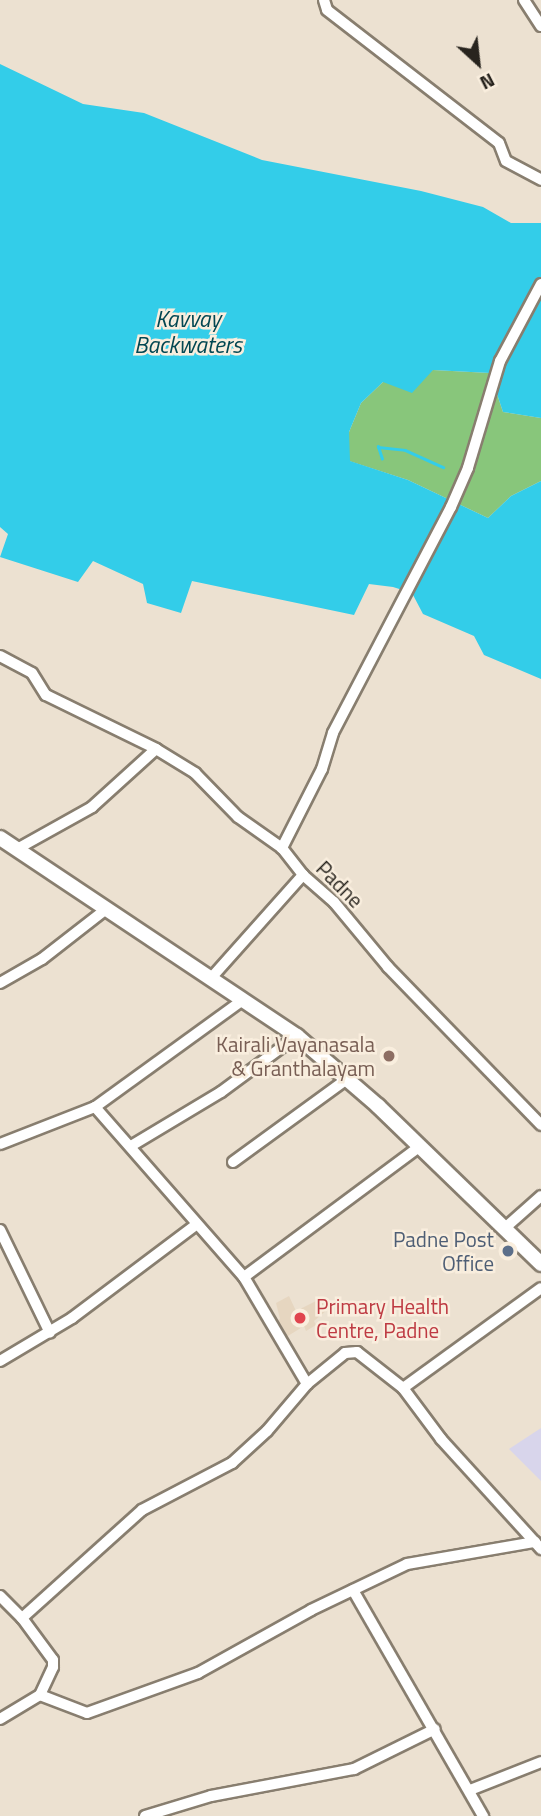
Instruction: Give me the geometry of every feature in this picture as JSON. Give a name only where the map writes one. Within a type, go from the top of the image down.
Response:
[{"type":"main road","points":[[7,846],[212,977],[297,1036],[347,1079],[541,1264]]},
{"type":"street","points":[[324,0],[327,10],[499,144],[506,161],[541,180]]},
{"type":"street","points":[[524,0],[541,26]]},
{"type":"street","points":[[282,848],[322,769],[333,733],[392,627],[468,468],[500,361],[541,284]]},
{"type":"street","name":"Padne","points":[[0,656],[32,673],[46,695],[156,749],[195,773],[238,817],[282,848],[303,875],[334,902],[388,967],[541,1125]]},
{"type":"street","points":[[7,846],[92,807],[156,749]]},
{"type":"street","points":[[212,977],[303,875]]},
{"type":"street","points":[[0,983],[42,959],[105,910]]},
{"type":"street","points":[[0,1144],[95,1107],[243,1000]]},
{"type":"street","points":[[131,1146],[221,1092],[297,1036]]},
{"type":"street","points":[[233,1162],[347,1079]]},
{"type":"street","points":[[95,1107],[244,1277],[307,1384]]},
{"type":"street","points":[[244,1277],[419,1147]]},
{"type":"street","points":[[505,1228],[541,1196]]},
{"type":"street","points":[[0,1362],[50,1333],[197,1224]]},
{"type":"street","points":[[0,1230],[50,1333]]},
{"type":"street","points":[[404,1388],[541,1288]]},
{"type":"street","points":[[22,1618],[142,1510],[232,1463],[307,1384],[345,1353],[357,1352],[404,1388],[441,1439],[538,1546]]},
{"type":"street","points":[[40,1695],[87,1713],[198,1673],[407,1564],[538,1546]]},
{"type":"street","points":[[353,1590],[483,1816]]},
{"type":"street","points":[[0,1596],[22,1618],[53,1660],[40,1695],[0,1719]]},
{"type":"street","points":[[145,1816],[211,1796],[354,1769],[435,1729]]},
{"type":"street","points":[[470,1790],[541,1762]]},
{"type":"shaded area","name":"Primary Health Centre, Padne","points":[[289,1296],[296,1311],[316,1301],[323,1302],[327,1310],[314,1321],[316,1325],[306,1331],[304,1326],[283,1339],[275,1322],[280,1319],[276,1303]]},
{"type":"shaded area","points":[[541,1428],[541,1481],[509,1449]]},
{"type":"green space","points":[[433,370],[490,373],[503,412],[541,418],[541,481],[511,496],[488,518],[408,480],[349,461],[349,432],[361,403],[383,382]]},
{"type":"water","name":"Kavvay Backwaters","points":[[0,64],[83,104],[144,113],[262,160],[421,191],[483,207],[511,223],[541,223],[541,418],[503,412],[490,373],[433,370],[412,393],[383,382],[361,403],[349,432],[350,461],[408,480],[488,518],[511,496],[541,481],[541,679],[484,655],[474,636],[423,614],[412,593],[393,587],[369,584],[354,615],[192,581],[181,613],[147,603],[143,584],[93,561],[78,582],[0,557],[8,534],[0,527]]},
{"type":"waterway","points":[[382,459],[378,447],[405,450],[443,467]]},
{"type":"place","name":"Kairali Vayanasala & Granthalayam","points":[[389,1056]]},
{"type":"place","name":"Padne Post Office","points":[[508,1251]]},
{"type":"place","name":"Primary Health Centre, Padne","points":[[300,1318]]}]
